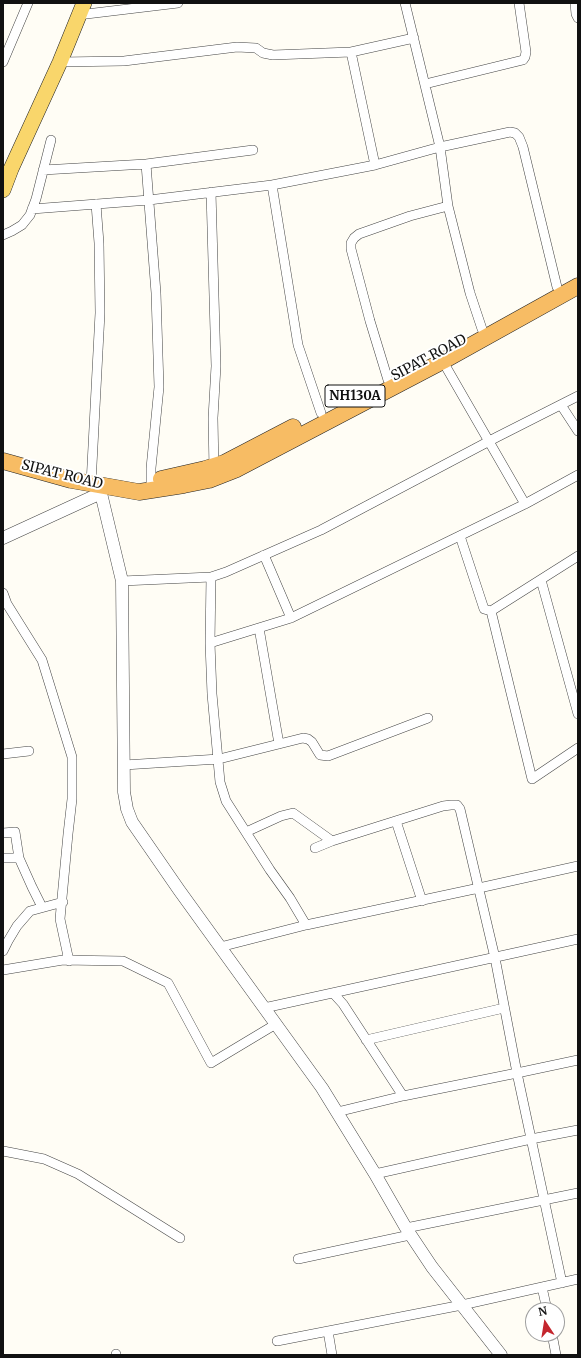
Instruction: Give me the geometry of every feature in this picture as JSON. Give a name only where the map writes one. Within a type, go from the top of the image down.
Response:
[{"type":"highway","name":"SIPAT ROAD","points":[[215,472],[224,463],[321,413],[388,380],[441,357],[482,329],[578,275]]},
{"type":"highway","name":"SIPAT ROAD","points":[[3,461],[97,487],[120,489],[136,484],[151,486],[215,472],[237,469],[441,357],[578,286]]},
{"type":"main road","points":[[3,190],[11,169],[60,62],[81,9]]},
{"type":"street","points":[[3,62],[28,3]]},
{"type":"street","points":[[81,9],[178,3]]},
{"type":"street","points":[[405,3],[440,148],[448,206],[470,293],[482,329]]},
{"type":"street","points":[[425,84],[523,60],[526,57],[526,52],[519,3]]},
{"type":"street","points":[[575,3],[578,18]]},
{"type":"street","points":[[60,62],[124,61],[237,47],[256,48],[263,53],[272,55],[351,52],[414,38]]},
{"type":"street","points":[[351,52],[375,165]]},
{"type":"street","points":[[32,209],[149,200],[272,185],[375,165],[505,133],[515,133],[519,137],[523,147],[557,287]]},
{"type":"street","points":[[3,235],[22,225],[30,215],[51,140]]},
{"type":"street","points":[[43,170],[146,164],[253,150]]},
{"type":"street","points":[[146,164],[156,293],[159,387],[151,486]]},
{"type":"street","points":[[272,185],[298,345],[321,413]]},
{"type":"street","points":[[211,192],[216,366],[213,418],[215,472]]},
{"type":"street","points":[[96,204],[99,243],[100,313],[97,487],[122,581],[124,792],[132,822],[322,1088],[375,1174],[408,1232],[432,1267],[501,1355]]},
{"type":"street","points":[[388,380],[368,314],[350,243],[359,234],[410,216],[448,206]]},
{"type":"street","points":[[441,357],[525,504]]},
{"type":"street","points":[[122,581],[211,577],[226,572],[321,530],[488,441],[578,396]]},
{"type":"street","points":[[561,405],[578,431]]},
{"type":"street","points":[[210,643],[291,618],[525,504],[578,475]]},
{"type":"street","points":[[3,538],[97,487]]},
{"type":"street","points":[[460,536],[484,609],[491,611],[578,556]]},
{"type":"street","points":[[264,555],[291,618]]},
{"type":"street","points":[[211,577],[210,643],[212,694],[220,782],[226,801],[306,925]]},
{"type":"street","points":[[541,580],[578,714]]},
{"type":"street","points":[[3,593],[7,604],[42,660],[72,757],[72,799],[60,919],[69,961]]},
{"type":"street","points":[[491,611],[532,779],[578,748]]},
{"type":"street","points":[[259,628],[279,744]]},
{"type":"street","points":[[124,765],[219,759],[303,738],[312,742],[320,755],[328,756],[428,718]]},
{"type":"street","points":[[3,754],[29,751]]},
{"type":"street","points":[[315,848],[332,841],[443,806],[457,805],[462,813],[562,1283]]},
{"type":"street","points":[[246,832],[282,816],[293,813],[332,841]]},
{"type":"street","points":[[396,821],[422,901]]},
{"type":"street","points":[[3,833],[15,832],[20,858],[42,907]]},
{"type":"street","points":[[3,858],[20,858]]},
{"type":"street","points":[[220,947],[306,925],[578,866]]},
{"type":"street","points":[[3,951],[11,935],[30,911],[62,902]]},
{"type":"street","points":[[3,930],[11,935]]},
{"type":"street","points":[[264,1008],[578,939]]},
{"type":"street","points":[[3,970],[50,962],[123,961],[168,983],[211,1063],[276,1024]]},
{"type":"street","points":[[333,993],[343,1004],[403,1096]]},
{"type":"street","points":[[366,1040],[504,1008]]},
{"type":"street","points":[[337,1112],[403,1096],[578,1060]]},
{"type":"street","points":[[375,1174],[578,1130]]},
{"type":"street","points":[[3,1151],[44,1159],[78,1174],[180,1238]]},
{"type":"street","points":[[298,1259],[578,1193]]},
{"type":"street","points":[[277,1340],[462,1305],[578,1279]]},
{"type":"street","points":[[542,1287],[545,1302]]},
{"type":"street","points":[[328,1330],[332,1355]]},
{"type":"street","points":[[554,1342],[556,1355]]}]
